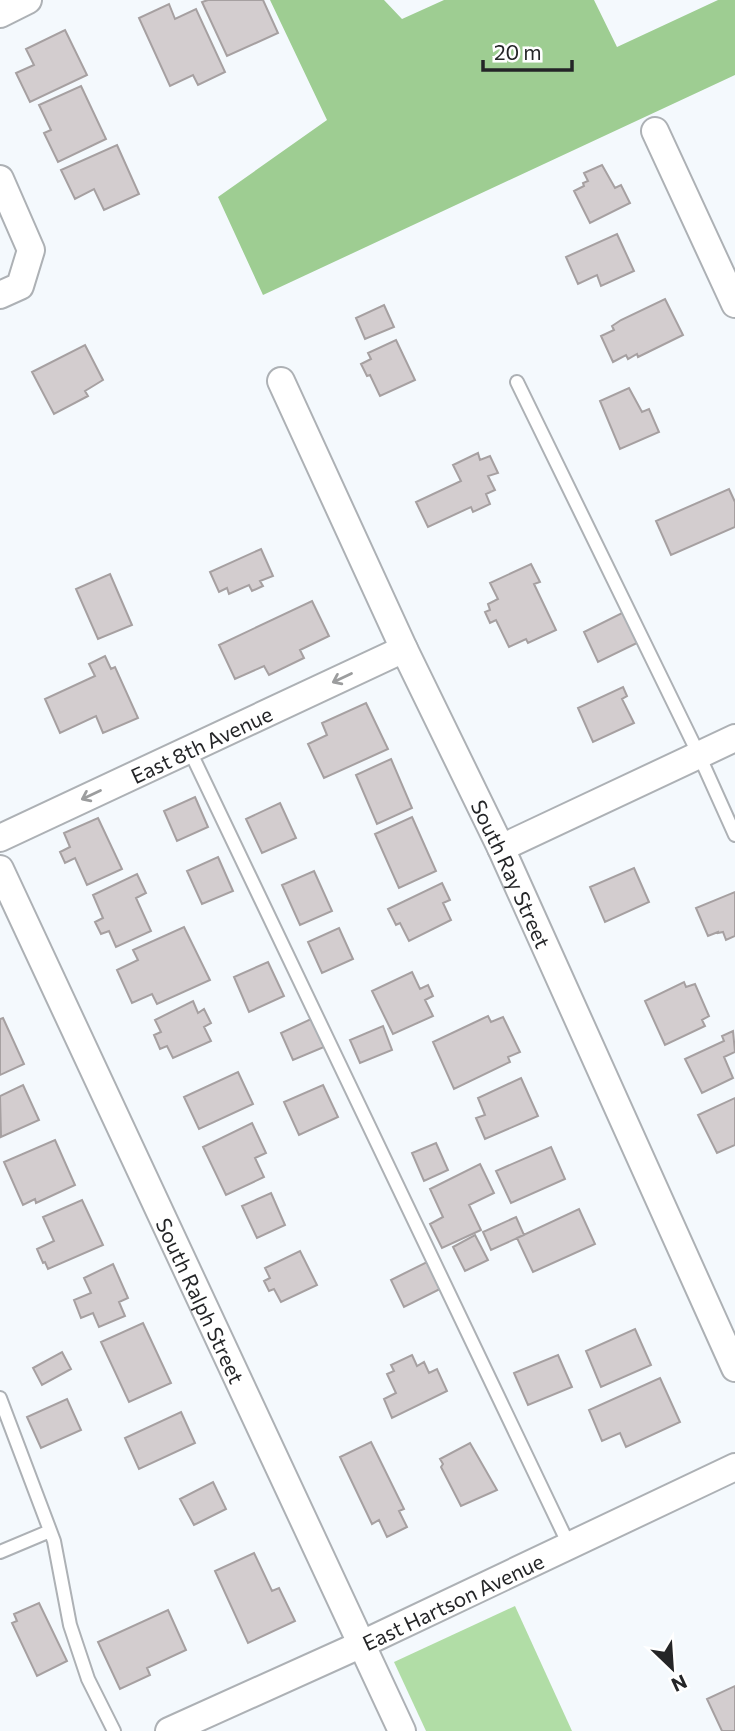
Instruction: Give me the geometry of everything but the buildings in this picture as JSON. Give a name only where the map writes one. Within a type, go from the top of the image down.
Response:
[{"type":"street","points":[[0,13],[28,0]]},
{"type":"street","points":[[655,131],[735,304]]},
{"type":"street","points":[[0,179],[31,250],[20,286],[0,295]]},
{"type":"street","name":"South Ray Street","points":[[281,381],[404,649],[501,848],[735,1368]]},
{"type":"street","name":"East 8th Avenue","points":[[0,838],[404,649]]},
{"type":"street","points":[[501,848],[735,738]]},
{"type":"street","name":"South Ralph Street","points":[[0,869],[402,1731]]},
{"type":"street","name":"East Hartson Avenue","points":[[169,1731],[362,1644],[735,1467]]},
{"type":"lane","points":[[517,382],[699,755],[735,835]]},
{"type":"lane","points":[[189,749],[569,1545]]},
{"type":"lane","points":[[0,1398],[50,1531],[70,1625],[88,1679],[114,1731]]},
{"type":"lane","points":[[0,1552],[50,1531]]},
{"type":"green space","points":[[270,0],[384,0],[402,19],[444,0],[594,0],[617,47],[718,0],[735,0],[735,75],[263,295],[218,197],[327,120]]},
{"type":"green space","points":[[515,1606],[572,1731],[426,1731],[394,1662]]}]
